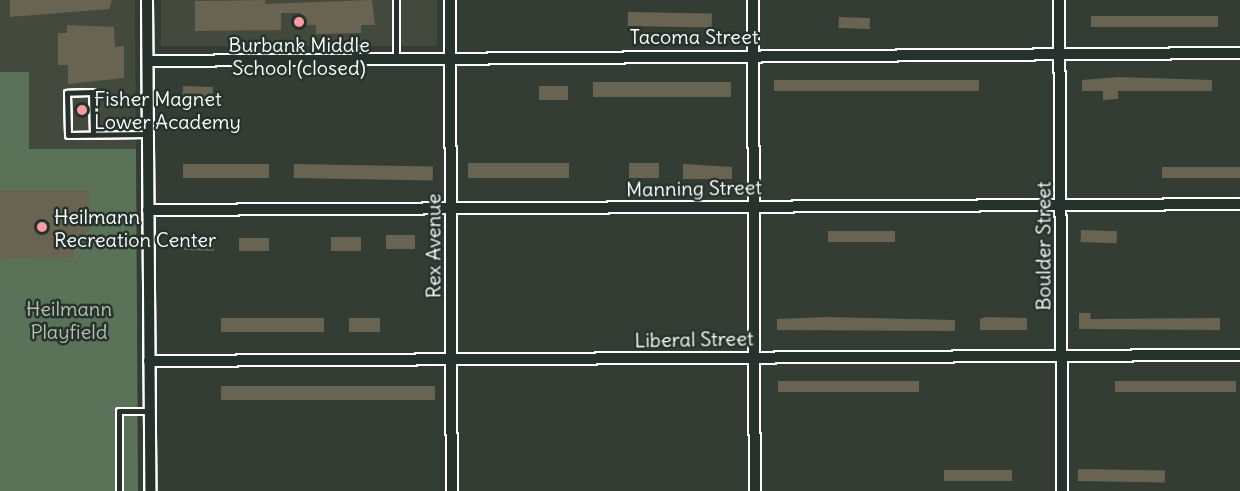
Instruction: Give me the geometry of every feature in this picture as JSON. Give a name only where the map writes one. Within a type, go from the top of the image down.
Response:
[{"type":"street","points":[[147,0],[150,491]]},
{"type":"street","name":"Rex Avenue","points":[[450,0],[452,491]]},
{"type":"street","points":[[753,0],[755,491]]},
{"type":"street","name":"Boulder Street","points":[[1059,0],[1062,491]]},
{"type":"street","name":"Tacoma Street","points":[[148,61],[450,56],[1240,53]]},
{"type":"street","name":"Manning Street","points":[[148,210],[1240,204]]},
{"type":"street","name":"Liberal Street","points":[[149,361],[1240,356]]},
{"type":"lane","points":[[396,0],[396,57]]},
{"type":"lane","points":[[93,134],[92,92],[67,93],[68,135],[148,134]]},
{"type":"lane","points":[[119,491],[119,411],[150,411]]},
{"type":"shaded area","name":"Fisher Magnet Lower Academy","points":[[0,0],[135,0],[136,149],[28,149],[29,72],[0,72]]},
{"type":"shaded area","name":"Burbank Middle School (closed)","points":[[161,0],[437,0],[437,46],[161,46]]},
{"type":"green space","name":"Heilmann Playfield","points":[[0,72],[29,72],[29,149],[136,149],[138,491],[0,491]]},
{"type":"building","points":[[10,0],[112,0],[109,9],[10,17]]},
{"type":"building","points":[[265,0],[265,4],[372,0],[375,25],[361,25],[361,33],[316,34],[316,25],[301,25],[301,13],[281,13],[281,30],[195,31],[195,1]]},
{"type":"building","points":[[628,12],[712,13],[712,27],[628,26]]},
{"type":"building","points":[[1091,16],[1218,16],[1218,27],[1091,27]]},
{"type":"building","points":[[839,17],[870,18],[870,29],[839,28]]},
{"type":"building","points":[[67,25],[114,27],[115,47],[124,46],[124,78],[68,84],[68,65],[58,65],[58,33],[67,33]]},
{"type":"building","points":[[1118,77],[1212,80],[1212,91],[1118,91],[1118,99],[1103,100],[1103,91],[1082,91],[1082,80]]},
{"type":"building","points":[[774,80],[979,80],[979,91],[774,91]]},
{"type":"building","points":[[593,82],[731,82],[731,97],[593,97]]},
{"type":"building","points":[[183,86],[213,87],[212,101],[183,100]]},
{"type":"building","points":[[539,86],[568,86],[568,100],[539,100]]},
{"type":"building","points":[[468,163],[569,163],[569,178],[468,178]]},
{"type":"building","points":[[629,163],[659,163],[659,178],[629,178]]},
{"type":"building","points":[[183,164],[269,164],[269,178],[183,178]]},
{"type":"building","points":[[294,164],[433,166],[433,180],[294,178]]},
{"type":"building","points":[[683,164],[732,167],[732,179],[683,179]]},
{"type":"building","points":[[1162,167],[1240,167],[1240,178],[1162,178]]},
{"type":"building","name":"Heilmann Recreation Center","points":[[0,190],[89,190],[89,231],[74,245],[74,258],[0,259]]},
{"type":"building","points":[[1081,230],[1117,231],[1117,243],[1081,242]]},
{"type":"building","points":[[828,231],[895,231],[895,242],[828,242]]},
{"type":"building","points":[[386,235],[415,235],[415,249],[386,249]]},
{"type":"building","points":[[184,236],[214,237],[213,251],[184,250]]},
{"type":"building","points":[[331,237],[361,237],[361,251],[331,251]]},
{"type":"building","points":[[239,238],[269,238],[269,251],[239,251]]},
{"type":"building","points":[[1079,313],[1091,313],[1090,319],[1220,318],[1220,330],[1079,329]]},
{"type":"building","points":[[827,317],[955,320],[955,331],[777,330],[777,319]]},
{"type":"building","points":[[986,317],[1027,318],[1027,330],[980,330],[980,319]]},
{"type":"building","points":[[221,318],[324,318],[324,332],[221,332]]},
{"type":"building","points":[[349,318],[380,318],[380,332],[349,332]]},
{"type":"building","points":[[778,381],[919,381],[919,392],[778,392]]},
{"type":"building","points":[[1115,381],[1236,381],[1236,392],[1115,392]]},
{"type":"building","points":[[221,386],[435,386],[435,400],[221,400]]},
{"type":"building","points":[[1078,469],[1165,471],[1165,483],[1078,481]]},
{"type":"building","points":[[944,470],[1012,470],[1012,481],[944,481]]},
{"type":"place","name":"Burbank Middle School (closed)","points":[[299,22]]},
{"type":"place","name":"Fisher Magnet Lower Academy","points":[[82,110]]},
{"type":"place","name":"Heilmann Recreation Center","points":[[42,227]]}]
